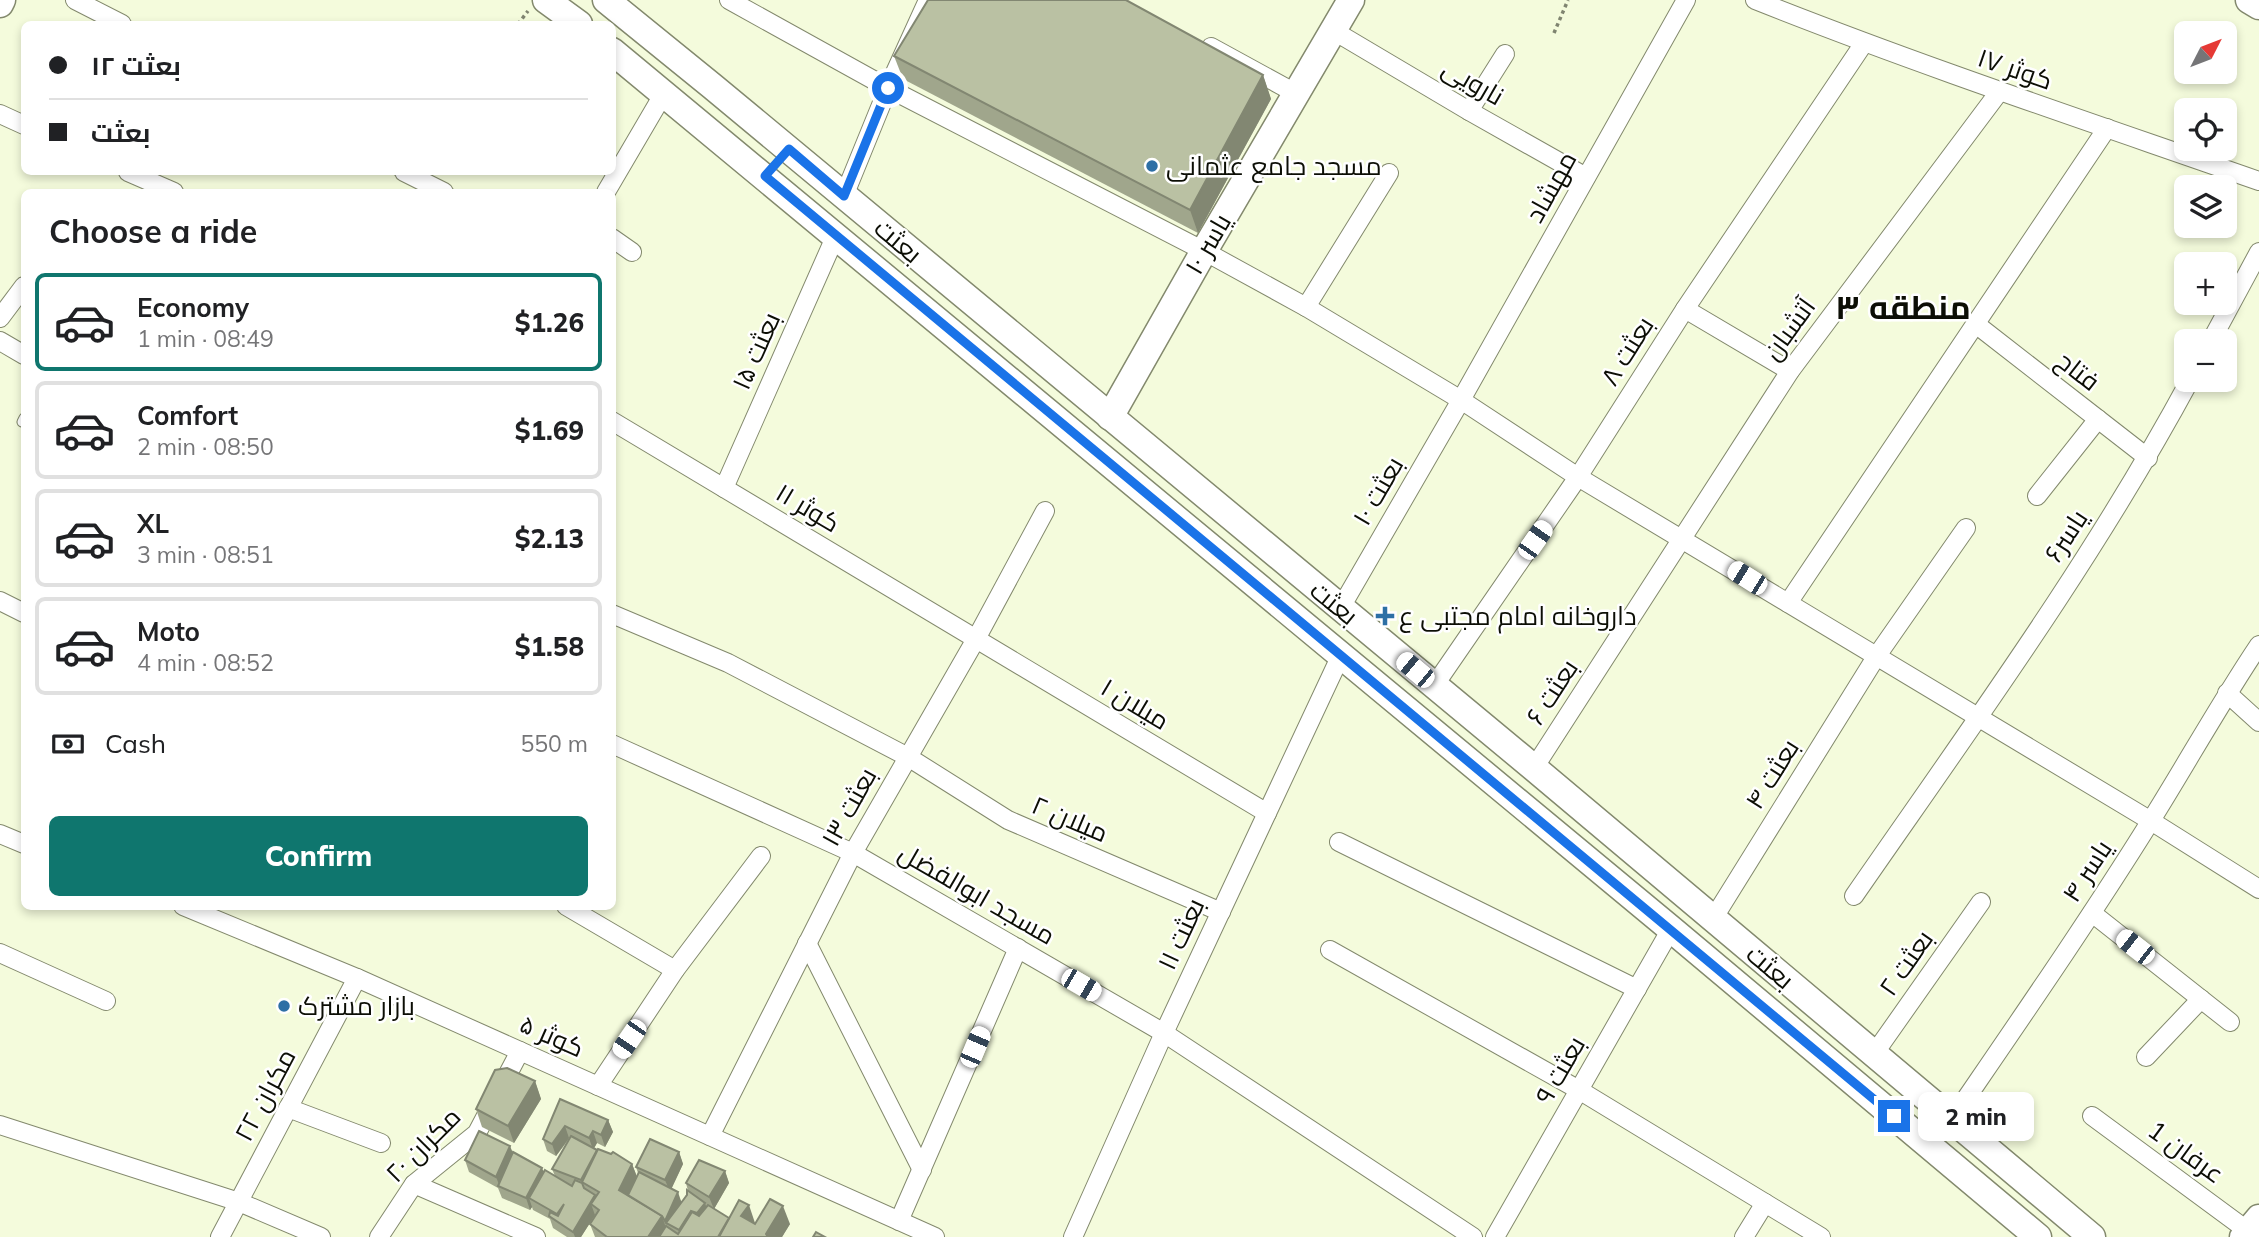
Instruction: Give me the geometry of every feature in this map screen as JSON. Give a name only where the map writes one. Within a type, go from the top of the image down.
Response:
[{"type":"main road","points":[[545,0],[575,21]]},
{"type":"main road","name":"بعثت","points":[[606,0],[1534,768],[2092,1237]]},
{"type":"main road","points":[[2249,0],[2259,6]]},
{"type":"main road","name":"یاسر ۱۰","points":[[1110,417],[1334,31],[1344,2]]},
{"type":"main road","name":"بعثت","points":[[616,54],[1671,929],[1894,1116],[2021,1232]]},
{"type":"main road","points":[[765,176],[789,149]]},
{"type":"main road","points":[[1894,1116],[1915,1088]]},
{"type":"street","points":[[75,0],[116,21]]},
{"type":"street","points":[[729,0],[888,88],[1204,251],[1306,307],[1461,400],[1578,477],[1978,716],[2259,889]]},
{"type":"street","points":[[844,196],[888,88],[928,0]]},
{"type":"street","name":"مهشاد","points":[[1461,400],[1686,0]]},
{"type":"street","name":"کوثر ۱۷","points":[[1755,0],[1999,92],[2259,181]]},
{"type":"street","name":"نارویی","points":[[1334,31],[1586,177]]},
{"type":"street","points":[[1194,37],[1297,94]]},
{"type":"street","name":"بعثت ۸","points":[[1434,686],[1578,477],[1685,309],[1864,43]]},
{"type":"street","points":[[1469,111],[1505,54]]},
{"type":"street","name":"آتشبان","points":[[1684,539],[1790,371],[1999,92]]},
{"type":"street","points":[[616,175],[664,93]]},
{"type":"street","points":[[0,114],[21,124]]},
{"type":"street","points":[[1788,603],[2107,128]]},
{"type":"street","points":[[1306,307],[1389,173]]},
{"type":"street","points":[[135,175],[167,189]]},
{"type":"street","points":[[410,175],[437,189]]},
{"type":"street","name":"بعثت ۱۵","points":[[724,488],[836,235]]},
{"type":"street","points":[[616,241],[632,252]]},
{"type":"street","points":[[2217,329],[2259,252]]},
{"type":"street","points":[[0,318],[21,290]]},
{"type":"street","points":[[1685,309],[1790,371]]},
{"type":"street","name":"فتاح","points":[[1977,325],[2148,458]]},
{"type":"street","points":[[0,341],[21,353]]},
{"type":"street","name":"یاسر۶","points":[[1854,895],[1978,716],[2148,458],[2184,392]]},
{"type":"street","name":"بعثت ۱۰","points":[[1340,609],[1461,400]]},
{"type":"street","points":[[2037,496],[2098,419]]},
{"type":"street","name":"کوثر ۱۱","points":[[616,423],[976,639]]},
{"type":"street","name":"بعثت ۱۳","points":[[710,1136],[853,853],[976,639],[1045,511]]},
{"type":"street","name":"بعثت ۴","points":[[1713,919],[1876,657],[1966,528]]},
{"type":"street","name":"بعثت ۶","points":[[1534,768],[1684,539]]},
{"type":"street","points":[[0,601],[21,611]]},
{"type":"street","name":"میلان ۲","points":[[616,616],[728,663],[908,757],[1008,820],[1221,912]]},
{"type":"street","name":"میلان ۱","points":[[976,639],[1267,813]]},
{"type":"street","name":"یاسر ۴","points":[[1952,1119],[2092,913],[2259,645]]},
{"type":"street","name":"بعثت ۱۱","points":[[1073,1237],[1164,1033],[1341,655]]},
{"type":"street","points":[[2227,693],[2259,722]]},
{"type":"street","name":"مسجد ابوالفضل","points":[[616,750],[853,853],[1164,1033],[1473,1237]]},
{"type":"street","points":[[0,834],[21,843]]},
{"type":"street","points":[[1339,842],[1637,989]]},
{"type":"street","points":[[597,1086],[675,970],[761,856]]},
{"type":"street","name":"بعثت ۲","points":[[1874,1054],[1981,902]]},
{"type":"street","name":"کوثر ۵","points":[[193,910],[358,978],[935,1237]]},
{"type":"street","points":[[573,910],[675,970]]},
{"type":"street","points":[[2092,913],[2230,1022]]},
{"type":"street","name":"بعثت ۹","points":[[1495,1237],[1671,929]]},
{"type":"street","points":[[807,943],[922,1170]]},
{"type":"street","points":[[899,1221],[1018,948]]},
{"type":"street","points":[[1330,950],[1579,1090],[1821,1237]]},
{"type":"street","points":[[0,953],[106,1001]]},
{"type":"street","name":"مکران ۲۲","points":[[220,1237],[358,978]]},
{"type":"street","points":[[2146,1058],[2201,999]]},
{"type":"street","name":"مکران ۲۰","points":[[379,1237],[414,1184],[477,1133],[520,1051]]},
{"type":"street","points":[[288,1108],[381,1143]]},
{"type":"street","name":"عرفان 1","points":[[2092,1116],[2250,1228]]},
{"type":"street","points":[[0,1125],[239,1202],[321,1237]]},
{"type":"street","points":[[414,1184],[536,1237]]},
{"type":"street","points":[[1744,1237],[1765,1203]]},
{"type":"path","points":[[1553,33],[1568,0]]},
{"type":"building","name":"مسجد جامع عثمانی","points":[[928,0],[1126,0],[1263,75],[1190,210],[894,56]]},
{"type":"building","points":[[507,1068],[535,1081],[508,1126],[476,1109],[495,1070]]},
{"type":"building","points":[[560,1099],[608,1120],[601,1135],[593,1131],[589,1138],[565,1126],[552,1144],[543,1139]]},
{"type":"building","points":[[479,1131],[510,1146],[496,1177],[465,1160]]},
{"type":"building","points":[[571,1136],[597,1150],[581,1180],[552,1169]]},
{"type":"building","points":[[650,1139],[679,1152],[665,1180],[636,1167]]},
{"type":"building","points":[[598,1149],[611,1154],[613,1152],[632,1164],[619,1190],[662,1216],[648,1237],[607,1237],[590,1224],[599,1210],[591,1204],[599,1192],[582,1182]]},
{"type":"building","points":[[513,1152],[542,1168],[526,1198],[498,1186]]},
{"type":"building","points":[[699,1160],[725,1171],[709,1197],[686,1183]]},
{"type":"building","points":[[545,1170],[572,1186],[575,1180],[582,1183],[584,1188],[595,1195],[573,1232],[549,1216],[550,1212],[558,1216],[564,1204],[557,1214],[529,1198]]},
{"type":"building","points":[[639,1172],[678,1192],[665,1221],[662,1216],[628,1195]]},
{"type":"building","points":[[687,1190],[705,1203],[697,1213],[691,1211],[679,1230],[666,1223],[687,1195]]},
{"type":"building","points":[[770,1199],[783,1206],[766,1234],[768,1237],[719,1237],[739,1200],[749,1205],[741,1216],[755,1224]]},
{"type":"building","points":[[708,1205],[729,1218],[718,1237],[659,1237],[666,1226],[678,1234],[692,1212],[699,1216]]},
{"type":"place","name":"مسجد جامع عثمانی","points":[[1152,166]]},
{"type":"place","name":"داروخانه امام مجتبی ع","points":[[1385,616]]},
{"type":"place","name":"بازار مشترک","points":[[284,1006]]},
{"type":"district","name":"منطقه ۳","points":[[1903,307]]},
{"type":"route","points":[[888,88],[844,196],[789,149],[765,176],[1894,1116]]}]
